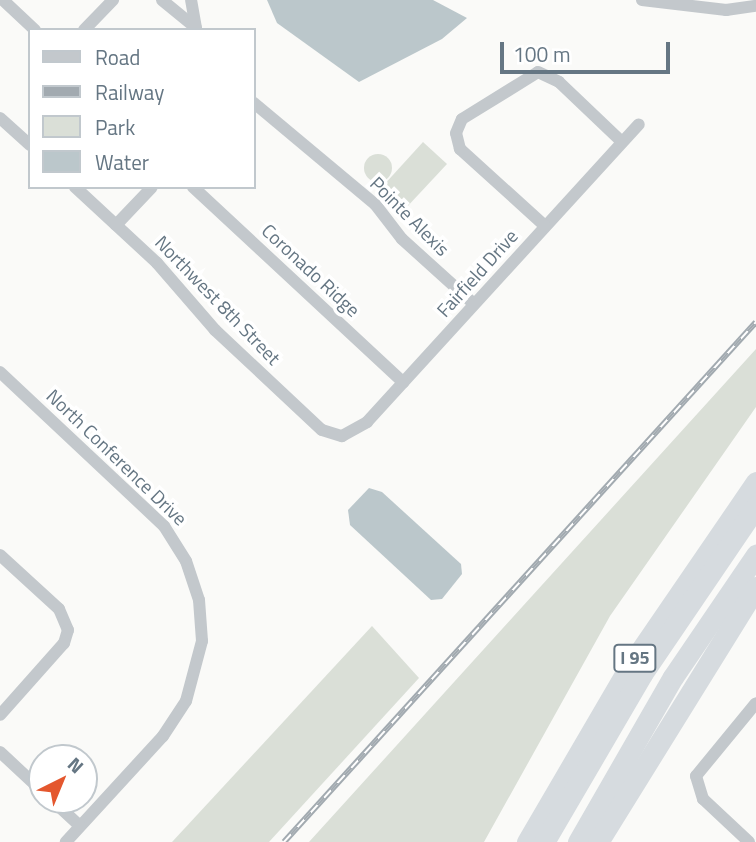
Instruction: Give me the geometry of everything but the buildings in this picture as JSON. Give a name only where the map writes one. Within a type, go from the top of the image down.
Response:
[{"type":"highway","name":"I 95","points":[[527,842],[630,666],[756,482]]},
{"type":"highway","points":[[544,842],[642,674],[756,506]]},
{"type":"highway","points":[[578,842],[681,666],[756,555]]},
{"type":"highway","points":[[598,842],[756,587]]},
{"type":"street","points":[[3,0],[33,28]]},
{"type":"street","points":[[86,28],[113,0]]},
{"type":"street","points":[[162,0],[196,28],[191,0]]},
{"type":"street","points":[[642,0],[726,9],[756,6]]},
{"type":"street","points":[[545,226],[460,149],[456,133],[462,119],[538,72],[559,82],[622,142]]},
{"type":"street","name":"Pointe Alexis","points":[[256,105],[374,204],[402,239],[474,304]]},
{"type":"street","points":[[0,118],[28,143]]},
{"type":"street","name":"Fairfield Drive","points":[[336,436],[367,422],[639,124]]},
{"type":"street","name":"Northwest 8th Street","points":[[77,189],[117,225],[215,330],[336,436]]},
{"type":"street","points":[[117,225],[150,189]]},
{"type":"street","name":"Coronado Ridge","points":[[195,189],[403,382]]},
{"type":"street","name":"North Conference Drive","points":[[0,372],[164,526],[194,580],[202,620],[193,682],[175,719],[66,842]]},
{"type":"street","points":[[0,555],[58,609],[68,630],[64,643],[0,715]]},
{"type":"street","points":[[749,842],[697,789],[700,765],[756,703]]},
{"type":"street","points":[[0,752],[28,778]]},
{"type":"street","points":[[67,814],[80,826]]},
{"type":"green space","points":[[423,142],[447,164],[405,209],[382,187]]},
{"type":"green space","points":[[378,154],[388,158],[392,168],[388,178],[378,182],[368,178],[364,168],[368,158]]},
{"type":"green space","points":[[756,349],[756,407],[610,616],[484,842],[309,842]]},
{"type":"green space","points":[[372,626],[419,678],[269,842],[172,842]]},
{"type":"water","points":[[267,0],[433,0],[467,18],[442,39],[359,82],[277,23]]},
{"type":"water","points":[[369,488],[382,492],[461,564],[462,574],[442,599],[431,600],[350,525],[348,510]]},
{"type":"railway","points":[[284,842],[756,322]]}]
